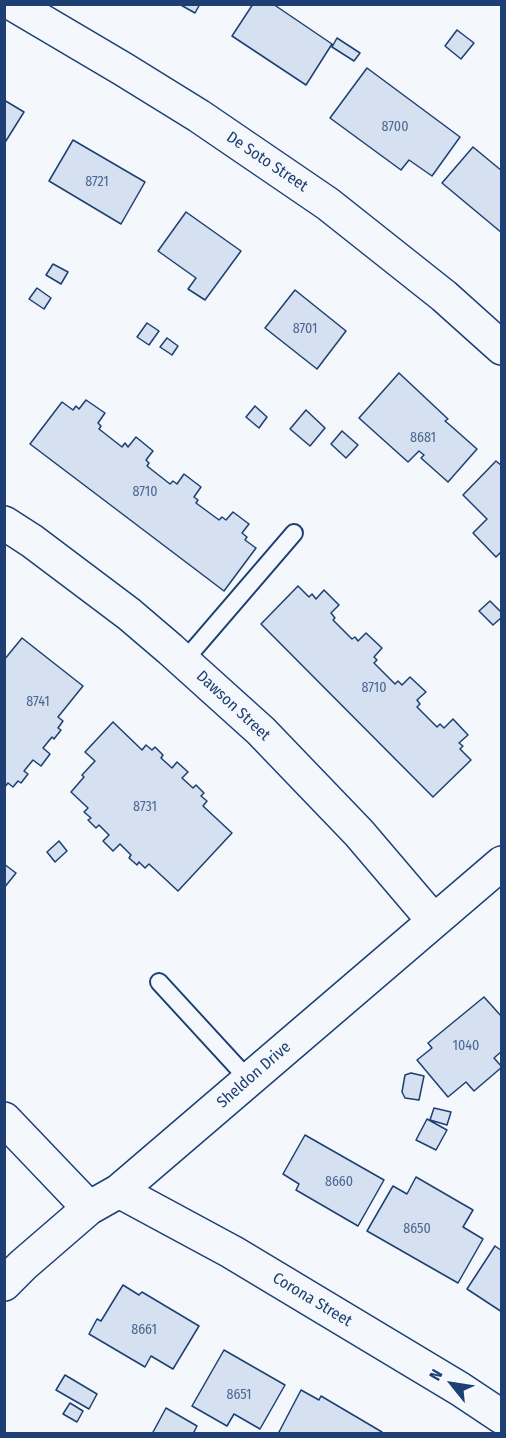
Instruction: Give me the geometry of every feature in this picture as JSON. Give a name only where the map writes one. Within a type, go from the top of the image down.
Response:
[{"type":"street","name":"De Soto Street","points":[[13,4],[199,116],[328,204],[444,297],[501,348]]},
{"type":"street","name":"Dawson Street","points":[[4,523],[32,541],[129,614],[261,731],[359,833],[434,921]]},
{"type":"street","name":"Sheldon Drive","points":[[4,1284],[89,1208],[119,1191],[501,863]]},
{"type":"street","points":[[4,1119],[89,1208]]},
{"type":"street","name":"Corona Street","points":[[119,1191],[232,1252],[460,1389],[501,1417]]},
{"type":"lane","points":[[184,661],[294,533]]},
{"type":"lane","points":[[159,982],[249,1080]]},
{"type":"building","points":[[179,4],[200,4],[195,13]]},
{"type":"building","points":[[253,4],[273,4],[332,44],[306,85],[232,36]]},
{"type":"building","points":[[457,30],[474,43],[461,59],[445,46]]},
{"type":"building","points":[[337,38],[360,53],[354,61],[332,47]]},
{"type":"building","points":[[367,68],[460,137],[432,176],[409,160],[401,170],[330,118]]},
{"type":"building","points":[[4,100],[24,112],[4,144]]},
{"type":"building","points":[[73,140],[145,182],[121,224],[49,181]]},
{"type":"building","points":[[473,147],[502,171],[502,233],[442,183]]},
{"type":"building","points":[[186,212],[241,251],[205,300],[188,289],[196,278],[158,251]]},
{"type":"building","points":[[53,264],[68,272],[61,284],[46,275]]},
{"type":"building","points":[[37,288],[51,298],[44,309],[29,299]]},
{"type":"building","points":[[295,290],[346,331],[317,369],[265,328]]},
{"type":"building","points":[[147,323],[159,331],[149,345],[137,337]]},
{"type":"building","points":[[167,338],[178,346],[172,355],[160,347]]},
{"type":"building","points":[[399,373],[448,419],[445,421],[477,449],[448,482],[421,458],[424,455],[419,451],[408,462],[359,418]]},
{"type":"building","points":[[86,400],[105,413],[98,423],[101,426],[99,429],[122,447],[125,443],[128,447],[136,437],[153,451],[146,460],[149,463],[147,466],[170,484],[173,481],[177,484],[184,474],[201,487],[194,497],[198,500],[196,503],[219,520],[222,517],[226,520],[233,512],[249,524],[242,533],[247,537],[245,540],[256,548],[224,591],[30,444],[62,402],[73,410],[76,406],[79,409]]},
{"type":"building","points":[[255,406],[267,417],[259,428],[246,417]]},
{"type":"building","points":[[306,410],[325,428],[310,446],[290,429]]},
{"type":"building","points":[[342,431],[358,445],[346,458],[331,444]]},
{"type":"building","points":[[496,461],[502,466],[502,551],[496,557],[473,533],[487,519],[463,495]]},
{"type":"building","points":[[298,586],[309,597],[312,594],[316,599],[324,590],[339,605],[331,613],[335,618],[333,620],[352,639],[355,637],[358,641],[366,633],[382,648],[374,657],[377,660],[374,663],[395,684],[398,681],[402,685],[410,677],[426,692],[417,700],[420,704],[417,707],[437,727],[440,724],[444,728],[453,719],[468,735],[459,743],[463,746],[460,749],[471,760],[433,797],[261,624]]},
{"type":"building","points":[[490,601],[502,613],[502,617],[493,625],[479,611]]},
{"type":"building","points":[[22,638],[83,686],[58,717],[63,721],[58,728],[61,730],[43,748],[50,754],[41,766],[33,760],[24,771],[28,774],[21,783],[18,781],[13,787],[8,783],[4,788],[4,660]]},
{"type":"building","points":[[113,722],[142,750],[146,745],[152,750],[155,747],[163,755],[161,758],[172,768],[177,762],[188,772],[182,778],[193,788],[196,785],[204,793],[201,796],[207,801],[203,806],[232,833],[178,891],[149,864],[145,868],[139,862],[137,865],[129,858],[131,855],[120,844],[113,851],[103,841],[109,835],[99,825],[96,828],[88,820],[91,818],[84,812],[88,808],[71,792],[95,761],[85,752]]},
{"type":"building","points":[[59,841],[67,851],[55,862],[47,852]]},
{"type":"building","points":[[4,864],[16,873],[4,888]]},
{"type":"building","points":[[484,997],[502,1017],[502,1051],[494,1058],[502,1067],[474,1091],[466,1082],[448,1097],[417,1060],[432,1048],[428,1043]]},
{"type":"building","points":[[411,1073],[424,1076],[419,1100],[405,1098],[402,1092],[405,1075]]},
{"type":"building","points":[[434,1108],[451,1112],[447,1125],[430,1120]]},
{"type":"building","points":[[427,1119],[447,1130],[436,1150],[416,1140]]},
{"type":"building","points":[[305,1135],[384,1180],[358,1226],[296,1190],[299,1184],[283,1174]]},
{"type":"building","points":[[416,1177],[473,1210],[463,1227],[483,1239],[458,1283],[367,1231],[393,1186],[407,1194]]},
{"type":"building","points":[[495,1246],[502,1251],[502,1312],[467,1289]]},
{"type":"building","points":[[123,1285],[139,1295],[142,1292],[199,1326],[173,1369],[151,1356],[145,1367],[89,1334],[97,1319],[101,1321]]},
{"type":"building","points":[[224,1350],[285,1385],[260,1429],[234,1414],[227,1426],[192,1406]]},
{"type":"building","points":[[65,1375],[97,1394],[89,1409],[56,1390]]},
{"type":"building","points":[[301,1390],[319,1400],[321,1396],[382,1434],[278,1434]]},
{"type":"building","points":[[70,1403],[83,1411],[77,1422],[63,1414]]},
{"type":"building","points":[[166,1408],[197,1426],[193,1434],[152,1434]]}]
